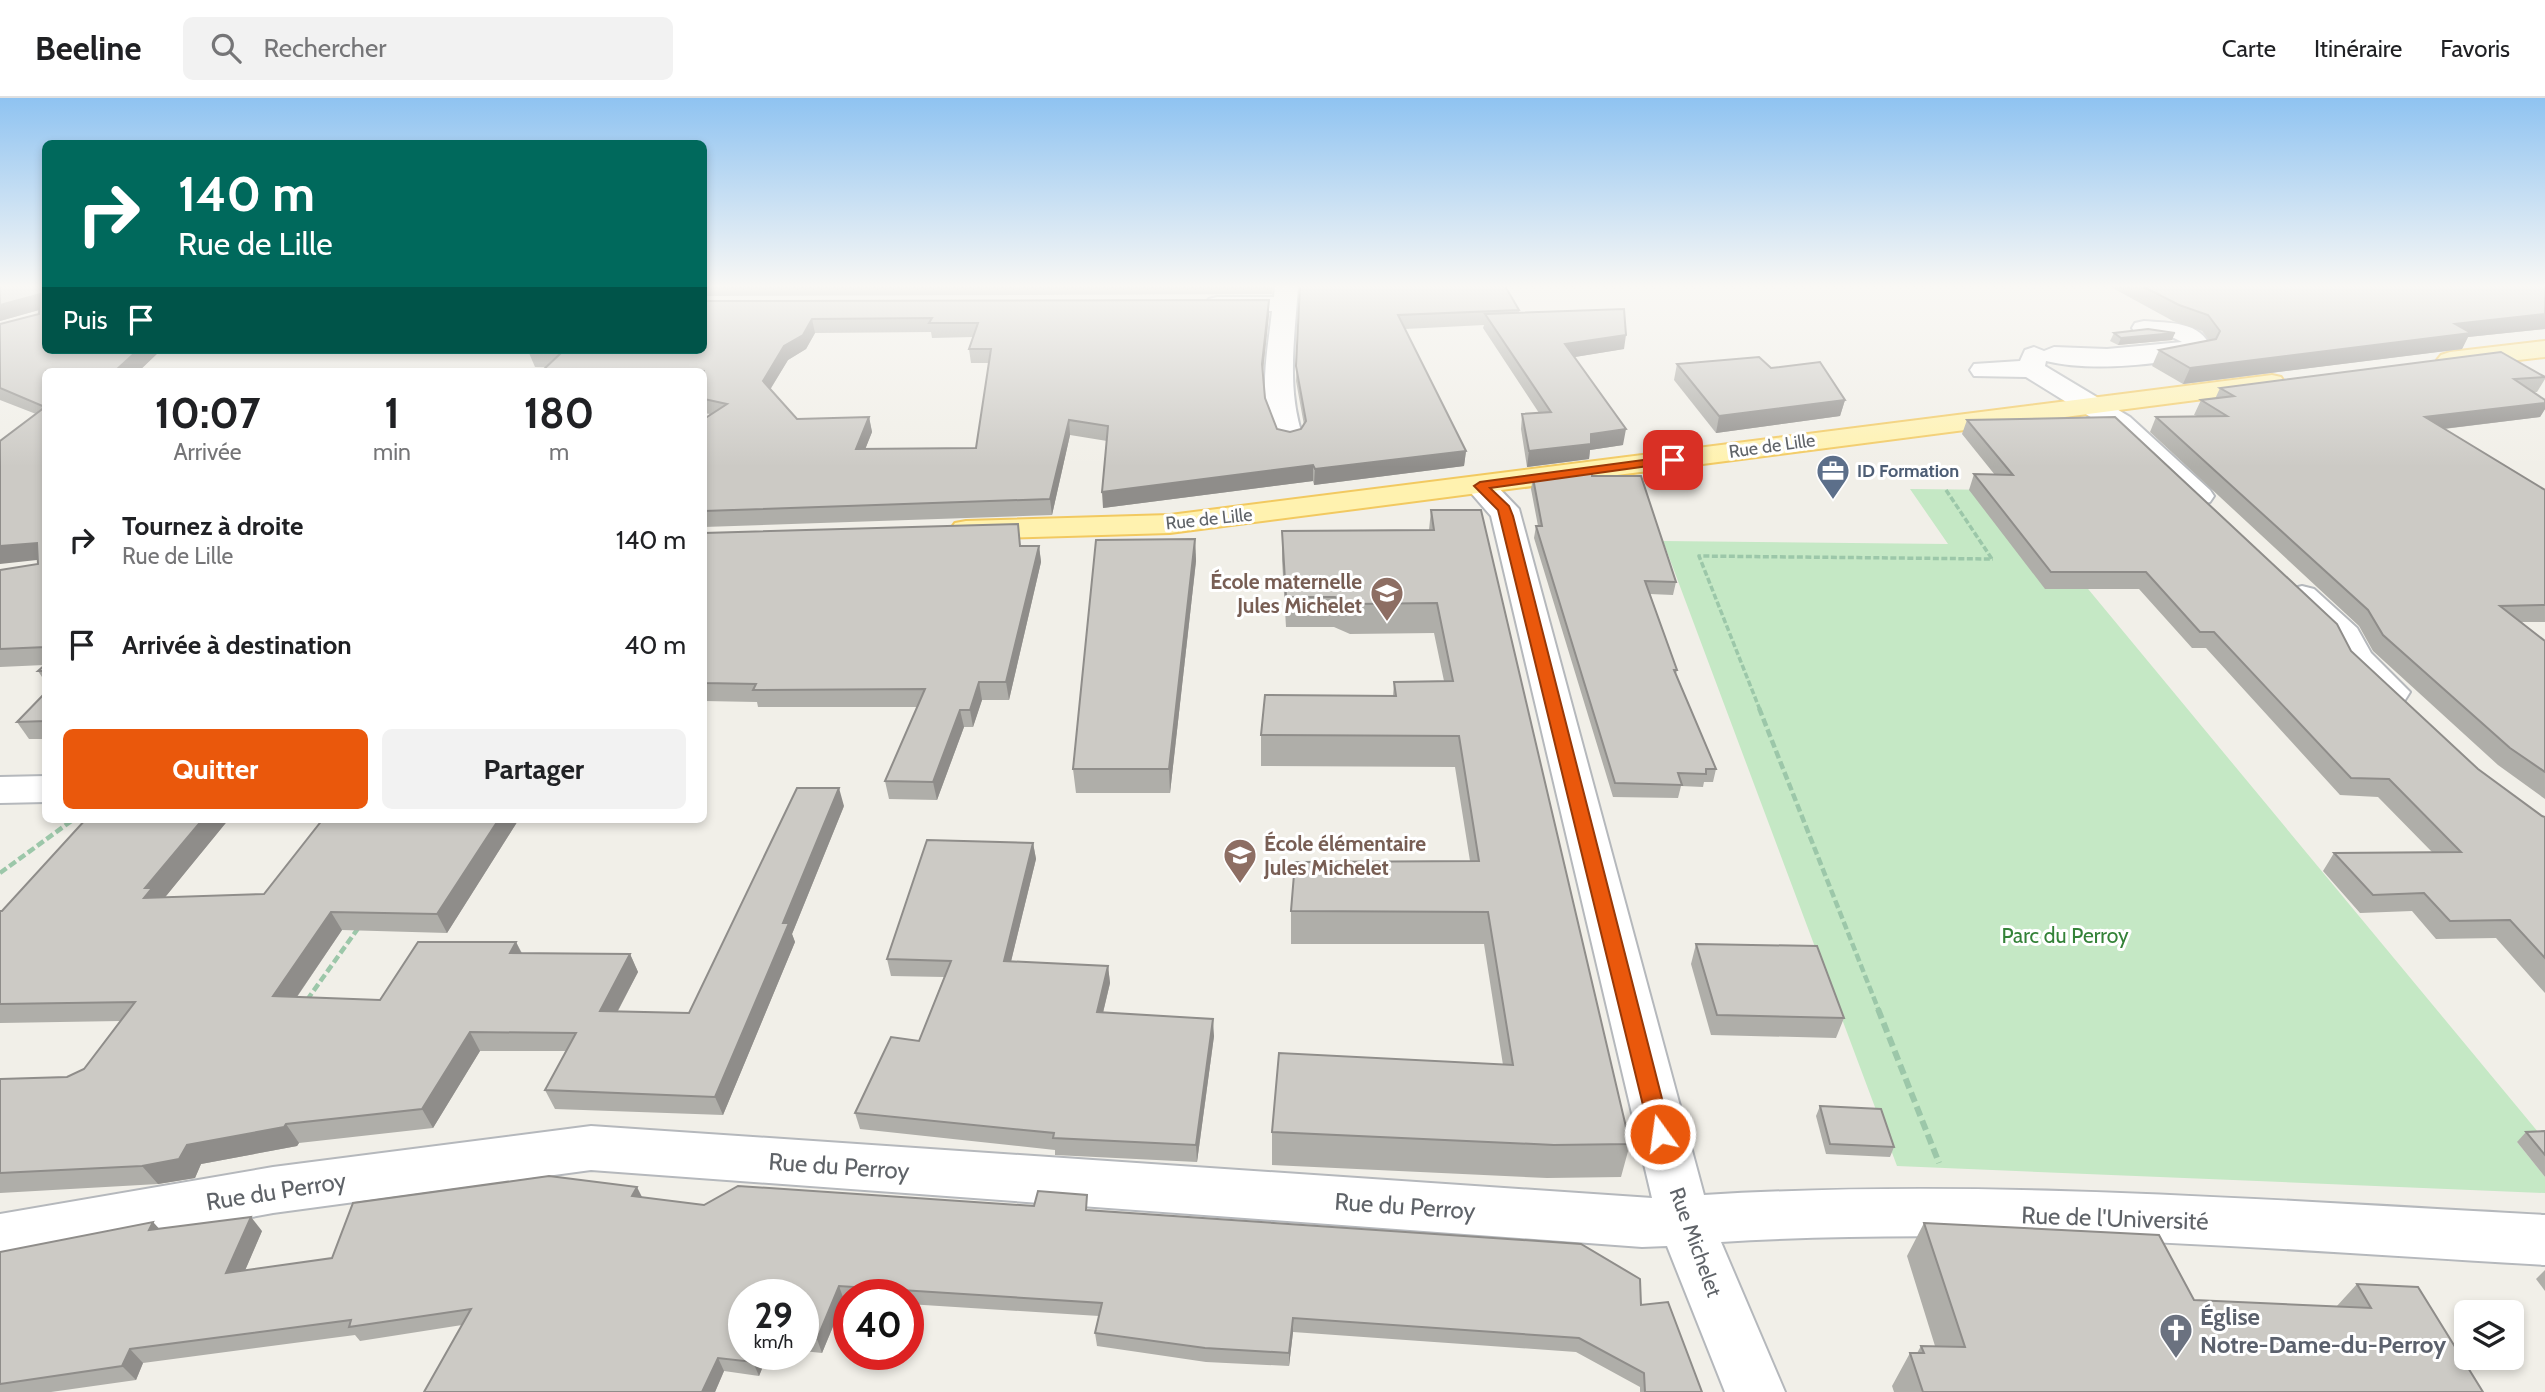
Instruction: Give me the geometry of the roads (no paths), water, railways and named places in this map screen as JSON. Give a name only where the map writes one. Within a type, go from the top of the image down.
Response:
[{"type":"main road","points":[[2424,363],[2545,349]]},
{"type":"main road","name":"Rue de Lille","points":[[939,531],[1170,524],[2300,379]]},
{"type":"street","points":[[1282,346],[1283,425],[1289,438]]},
{"type":"street","points":[[1983,370],[2040,360],[2158,353],[2197,346]]},
{"type":"street","points":[[2040,360],[2090,405],[2120,424],[2225,521]]},
{"type":"street","name":"Rue Michelet","points":[[1480,486],[1504,509],[1506,516],[1684,1220],[1755,1392]]},
{"type":"street","points":[[2277,573],[2345,635],[2356,658],[2414,712]]},
{"type":"street","points":[[0,790],[42,789]]},
{"type":"street","name":"Rue du Perroy","points":[[0,1239],[273,1190],[591,1148],[1642,1223],[1684,1220]]},
{"type":"street","name":"Rue de l'Université","points":[[1684,1220],[1804,1213],[2062,1213],[2545,1240]]},
{"type":"place","name":"ID Formation","points":[[1833,501]]},
{"type":"place","name":"École maternelle Jules Michelet","points":[[1387,623]]},
{"type":"place","name":"École élémentaire Jules Michelet","points":[[1240,885]]},
{"type":"place","name":"Église Notre-Dame-du-Perroy","points":[[2176,1360]]},
{"type":"park label","name":"Parc du Perroy","points":[[2065,935]]}]
